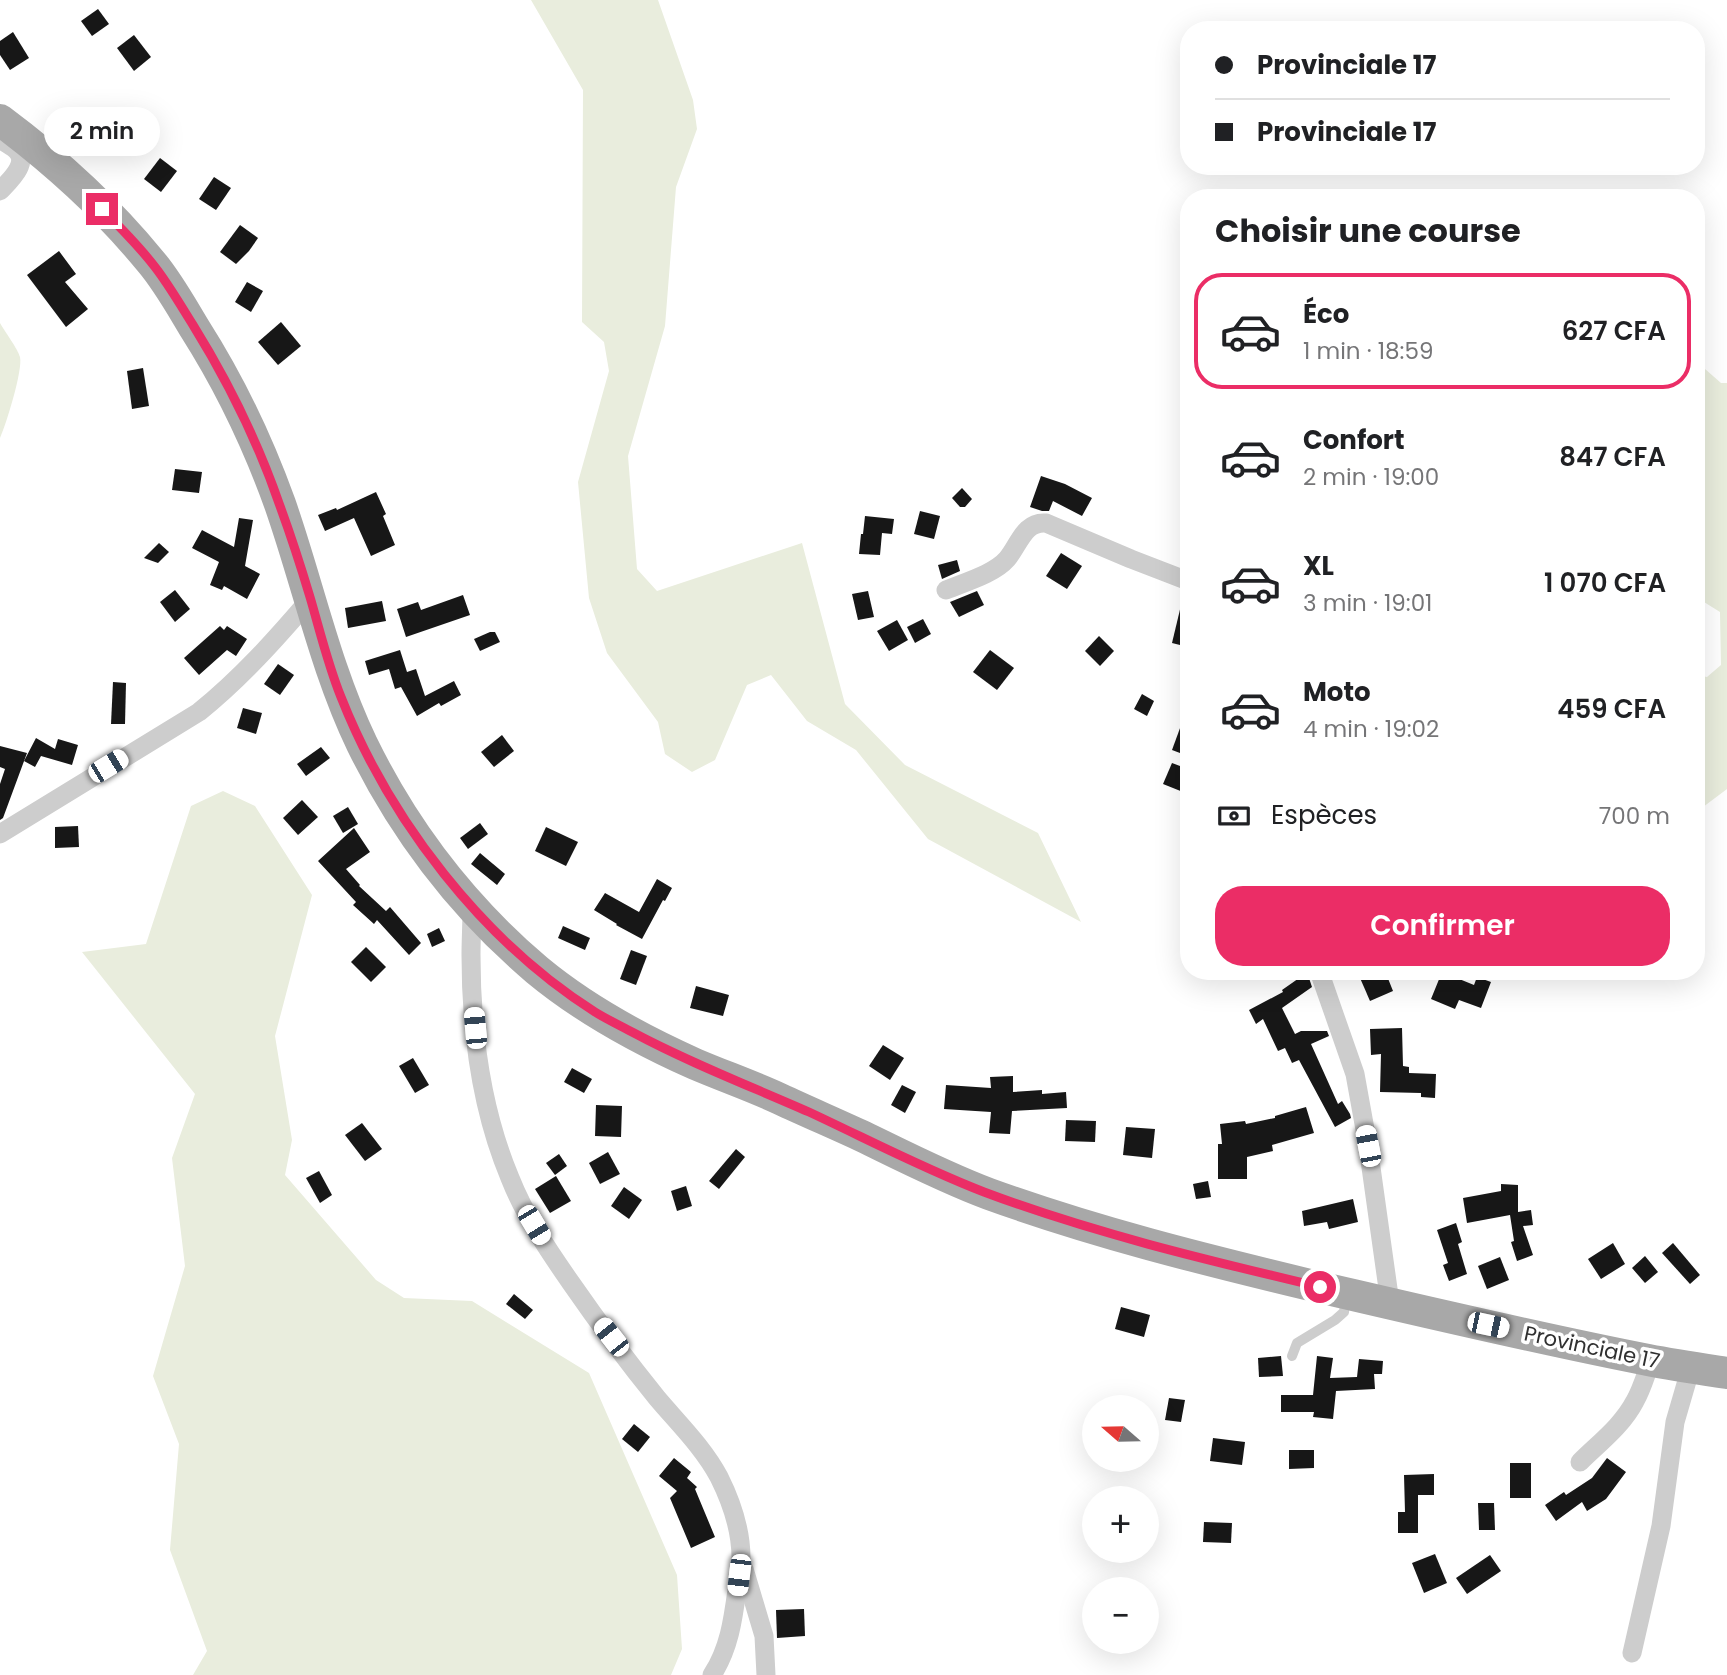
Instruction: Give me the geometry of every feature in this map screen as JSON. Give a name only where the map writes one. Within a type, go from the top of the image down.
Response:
[{"type":"main road","name":"Provinciale 17","points":[[0,120],[53,162],[129,236],[155,267],[220,369],[253,434],[279,502],[342,699],[369,757],[411,828],[472,908],[541,973],[596,1013],[695,1064],[781,1100],[917,1164],[982,1192],[1048,1215],[1190,1256],[1346,1293],[1651,1361],[1727,1373]]},
{"type":"street","points":[[0,139],[21,157],[16,174],[0,191]]},
{"type":"street","points":[[947,590],[986,573],[1006,560],[1027,529],[1037,522],[1046,523],[1180,577]]},
{"type":"street","points":[[0,834],[199,712],[267,650],[310,598]]},
{"type":"street","points":[[472,908],[473,992],[481,1074],[485,1100],[510,1179],[523,1207],[594,1317],[704,1454],[718,1476],[734,1520],[741,1558],[764,1636],[766,1675]]},
{"type":"street","points":[[1323,980],[1355,1073],[1390,1303]]},
{"type":"street","points":[[1580,1462],[1627,1414],[1636,1400],[1651,1361]]},
{"type":"street","points":[[1632,1653],[1661,1526],[1675,1422],[1691,1367]]},
{"type":"street","points":[[712,1675],[730,1638],[741,1558]]},
{"type":"lane","points":[[1292,1356],[1297,1343],[1344,1312],[1346,1293]]},
{"type":"green space","points":[[531,0],[658,0],[693,100],[697,129],[676,187],[665,326],[628,456],[637,569],[657,591],[802,543],[845,704],[905,765],[1038,833],[1081,922],[928,839],[856,750],[807,721],[771,675],[747,685],[715,760],[692,772],[665,754],[658,722],[607,653],[589,598],[578,482],[609,371],[604,342],[582,322],[583,90]]},
{"type":"green space","points":[[0,323],[19,354],[20,364],[0,438]]},
{"type":"green space","points":[[1705,369],[1721,383],[1727,383],[1727,789],[1705,806],[1705,677],[1721,665],[1720,612],[1705,603]]},
{"type":"green space","points":[[223,791],[255,806],[312,895],[275,1036],[292,1140],[285,1175],[376,1280],[404,1298],[472,1301],[589,1373],[677,1575],[682,1649],[671,1675],[193,1675],[207,1651],[170,1550],[179,1444],[153,1376],[185,1266],[172,1158],[195,1094],[82,952],[146,944],[191,806]]},
{"type":"building","points":[[98,9],[109,24],[92,36],[81,21]]},
{"type":"building","points":[[13,32],[29,58],[10,70],[0,55],[0,41]]},
{"type":"building","points":[[134,35],[151,57],[134,71],[117,48]]},
{"type":"building","points":[[160,158],[177,171],[161,192],[144,179]]},
{"type":"building","points":[[214,177],[231,188],[216,210],[199,199]]},
{"type":"building","points":[[240,225],[258,238],[236,264],[220,252]]},
{"type":"building","points":[[59,251],[76,274],[65,282],[88,309],[66,327],[27,275]]},
{"type":"building","points":[[247,282],[263,291],[251,312],[235,302]]},
{"type":"building","points":[[281,322],[301,346],[278,365],[258,342]]},
{"type":"building","points":[[143,368],[149,406],[132,409],[127,371]]},
{"type":"building","points":[[175,469],[202,472],[199,493],[172,490]]},
{"type":"building","points":[[1041,476],[1065,484],[1092,498],[1082,516],[1053,501],[1049,511],[1030,507]]},
{"type":"building","points":[[962,488],[972,499],[965,507],[960,507],[952,498]]},
{"type":"building","points":[[376,492],[395,545],[371,556],[354,518],[325,531],[318,515],[336,508],[337,510]]},
{"type":"building","points":[[920,511],[940,516],[934,539],[914,534]]},
{"type":"building","points":[[865,516],[894,519],[892,534],[882,533],[880,555],[859,554]]},
{"type":"building","points":[[239,518],[253,520],[245,566],[260,574],[247,599],[224,586],[222,590],[210,585],[219,562],[192,548],[202,530],[234,547]]},
{"type":"building","points":[[159,543],[169,552],[158,563],[144,558]]},
{"type":"building","points":[[1061,553],[1082,566],[1067,589],[1046,576]]},
{"type":"building","points":[[957,560],[960,571],[942,579],[938,565]]},
{"type":"building","points":[[175,590],[190,609],[175,622],[160,602]]},
{"type":"building","points":[[868,591],[874,617],[858,620],[852,594]]},
{"type":"building","points":[[977,591],[984,605],[959,617],[950,602]]},
{"type":"building","points":[[463,595],[470,615],[406,637],[397,609],[418,602],[421,610]]},
{"type":"building","points":[[382,601],[386,621],[348,628],[345,608]]},
{"type":"building","points":[[1180,610],[1180,645],[1172,643]]},
{"type":"building","points":[[923,619],[931,634],[915,643],[907,627]]},
{"type":"building","points":[[897,620],[908,640],[889,651],[877,631]]},
{"type":"building","points":[[220,626],[224,630],[227,626],[247,639],[236,656],[227,650],[199,675],[184,658]]},
{"type":"building","points":[[495,632],[500,642],[480,651],[474,639]]},
{"type":"building","points":[[1099,636],[1114,651],[1100,666],[1085,651]]},
{"type":"building","points":[[400,650],[407,672],[416,669],[425,696],[454,681],[461,695],[441,706],[439,703],[417,716],[401,687],[395,689],[389,669],[369,675],[365,661]]},
{"type":"building","points":[[990,650],[1014,668],[997,690],[973,672]]},
{"type":"building","points":[[278,664],[294,675],[280,695],[264,684]]},
{"type":"building","points":[[113,682],[126,683],[125,724],[111,724]]},
{"type":"building","points":[[1142,694],[1154,701],[1147,716],[1134,709]]},
{"type":"building","points":[[243,708],[262,713],[256,734],[237,728]]},
{"type":"building","points":[[1180,728],[1180,753],[1172,750]]},
{"type":"building","points":[[502,735],[514,751],[494,767],[481,752]]},
{"type":"building","points":[[36,738],[55,749],[58,739],[78,745],[72,765],[41,756],[35,767],[24,761]]},
{"type":"building","points":[[0,746],[27,753],[0,820],[0,784],[5,769],[0,767]]},
{"type":"building","points":[[321,747],[330,758],[306,776],[297,764]]},
{"type":"building","points":[[1172,763],[1180,766],[1180,791],[1163,784]]},
{"type":"building","points":[[302,800],[318,817],[298,835],[283,818]]},
{"type":"building","points":[[348,807],[358,824],[343,833],[333,816]]},
{"type":"building","points":[[480,823],[488,834],[468,849],[460,838]]},
{"type":"building","points":[[78,826],[79,847],[55,848],[55,827]]},
{"type":"building","points":[[546,827],[578,842],[566,866],[535,851]]},
{"type":"building","points":[[354,828],[370,852],[346,869],[359,886],[386,911],[390,907],[421,943],[409,955],[377,920],[374,924],[353,905],[356,902],[318,861]]},
{"type":"building","points":[[480,853],[505,874],[497,885],[471,864]]},
{"type":"building","points":[[657,879],[672,888],[642,939],[594,910],[605,893],[639,912]]},
{"type":"building","points":[[563,926],[590,938],[585,950],[558,938]]},
{"type":"building","points":[[439,928],[445,941],[432,947],[427,934]]},
{"type":"building","points":[[366,947],[386,967],[371,982],[351,962]]},
{"type":"building","points":[[631,950],[647,956],[636,985],[620,979]]},
{"type":"building","points":[[1296,980],[1310,980],[1312,987],[1282,1008],[1295,1034],[1301,1031],[1327,1031],[1329,1036],[1311,1044],[1338,1104],[1342,1101],[1350,1114],[1351,1118],[1335,1127],[1299,1060],[1292,1063],[1285,1048],[1278,1051],[1263,1019],[1256,1024],[1249,1010],[1283,992],[1282,990]]},
{"type":"building","points":[[1361,980],[1389,980],[1393,991],[1370,1001]]},
{"type":"building","points":[[1439,980],[1462,980],[1474,985],[1476,980],[1491,982],[1481,1008],[1459,1000],[1455,1009],[1431,999]]},
{"type":"building","points":[[696,986],[729,995],[723,1016],[690,1008]]},
{"type":"building","points":[[1402,1028],[1403,1066],[1409,1067],[1409,1073],[1436,1074],[1435,1098],[1421,1097],[1421,1093],[1380,1092],[1381,1054],[1371,1055],[1370,1029]]},
{"type":"building","points":[[883,1045],[904,1058],[890,1080],[869,1066]]},
{"type":"building","points":[[413,1058],[429,1085],[415,1093],[399,1066]]},
{"type":"building","points":[[572,1068],[592,1079],[584,1093],[564,1082]]},
{"type":"building","points":[[1013,1076],[1013,1092],[1066,1092],[1067,1108],[1012,1111],[1010,1134],[989,1133],[991,1112],[944,1109],[946,1085],[991,1088],[990,1077]]},
{"type":"building","points":[[902,1085],[916,1092],[905,1113],[891,1105]]},
{"type":"building","points":[[596,1105],[622,1106],[621,1137],[595,1136]]},
{"type":"building","points":[[1306,1107],[1314,1133],[1272,1145],[1273,1151],[1247,1157],[1247,1179],[1218,1179],[1218,1144],[1222,1144],[1220,1124],[1245,1121],[1246,1124],[1275,1118]]},
{"type":"building","points":[[1066,1120],[1096,1121],[1095,1142],[1065,1141]]},
{"type":"building","points":[[362,1123],[382,1149],[365,1161],[345,1135]]},
{"type":"building","points":[[1126,1127],[1155,1129],[1152,1158],[1123,1155]]},
{"type":"building","points":[[736,1149],[745,1157],[719,1189],[709,1181]]},
{"type":"building","points":[[608,1152],[620,1174],[600,1184],[589,1163]]},
{"type":"building","points":[[559,1154],[567,1166],[555,1175],[546,1163]]},
{"type":"building","points":[[319,1171],[332,1195],[320,1203],[306,1178]]},
{"type":"building","points":[[556,1176],[571,1201],[550,1213],[535,1189]]},
{"type":"building","points":[[1208,1181],[1211,1197],[1196,1199],[1193,1184]]},
{"type":"building","points":[[1501,1184],[1518,1185],[1518,1212],[1531,1210],[1533,1225],[1523,1226],[1533,1255],[1517,1261],[1511,1242],[1514,1241],[1510,1215],[1467,1223],[1463,1198],[1501,1191]]},
{"type":"building","points":[[686,1186],[692,1206],[677,1211],[671,1191]]},
{"type":"building","points":[[624,1187],[642,1200],[629,1219],[611,1206]]},
{"type":"building","points":[[1353,1199],[1358,1222],[1329,1229],[1327,1222],[1304,1226],[1302,1211]]},
{"type":"building","points":[[1456,1223],[1462,1242],[1458,1244],[1467,1274],[1449,1281],[1443,1265],[1448,1263],[1437,1230]]},
{"type":"building","points":[[1613,1243],[1625,1264],[1601,1279],[1588,1259]]},
{"type":"building","points":[[1673,1243],[1700,1275],[1690,1284],[1662,1253]]},
{"type":"building","points":[[1645,1256],[1658,1272],[1645,1283],[1632,1268]]},
{"type":"building","points":[[1500,1257],[1509,1280],[1487,1289],[1478,1266]]},
{"type":"building","points":[[514,1294],[533,1310],[525,1319],[506,1304]]},
{"type":"building","points":[[1121,1307],[1150,1315],[1144,1337],[1115,1329]]},
{"type":"building","points":[[1281,1356],[1283,1376],[1259,1377],[1258,1358]]},
{"type":"building","points":[[1317,1356],[1333,1358],[1330,1378],[1357,1377],[1359,1359],[1383,1361],[1382,1374],[1374,1374],[1375,1389],[1336,1391],[1333,1419],[1313,1417],[1314,1412],[1281,1412],[1281,1395],[1313,1395]]},
{"type":"building","points":[[1169,1398],[1185,1400],[1181,1422],[1165,1420]]},
{"type":"building","points":[[634,1424],[650,1437],[638,1452],[622,1439]]},
{"type":"building","points":[[1213,1438],[1245,1442],[1242,1465],[1210,1461]]},
{"type":"building","points":[[1289,1450],[1314,1450],[1314,1468],[1289,1469]]},
{"type":"building","points":[[674,1458],[691,1472],[687,1478],[697,1487],[695,1489],[715,1537],[691,1548],[670,1498],[677,1491],[659,1476]]},
{"type":"building","points":[[1607,1458],[1626,1472],[1606,1499],[1587,1511],[1582,1502],[1556,1521],[1545,1505],[1592,1478]]},
{"type":"building","points":[[1510,1463],[1531,1463],[1531,1498],[1510,1498]]},
{"type":"building","points":[[1434,1474],[1434,1495],[1418,1495],[1418,1533],[1398,1533],[1398,1512],[1405,1512],[1404,1475]]},
{"type":"building","points":[[1478,1503],[1494,1503],[1495,1530],[1479,1530]]},
{"type":"building","points":[[1204,1522],[1232,1523],[1231,1543],[1203,1542]]},
{"type":"building","points":[[1435,1554],[1447,1583],[1424,1593],[1412,1563]]},
{"type":"building","points":[[1490,1555],[1501,1571],[1467,1594],[1456,1578]]},
{"type":"building","points":[[804,1609],[805,1636],[777,1638],[776,1610]]},
{"type":"route","points":[[102,209],[155,267],[220,369],[253,434],[279,502],[342,699],[391,797],[432,858],[472,908],[541,973],[596,1013],[695,1064],[770,1094],[982,1192],[1048,1215],[1190,1256],[1320,1287]]}]
